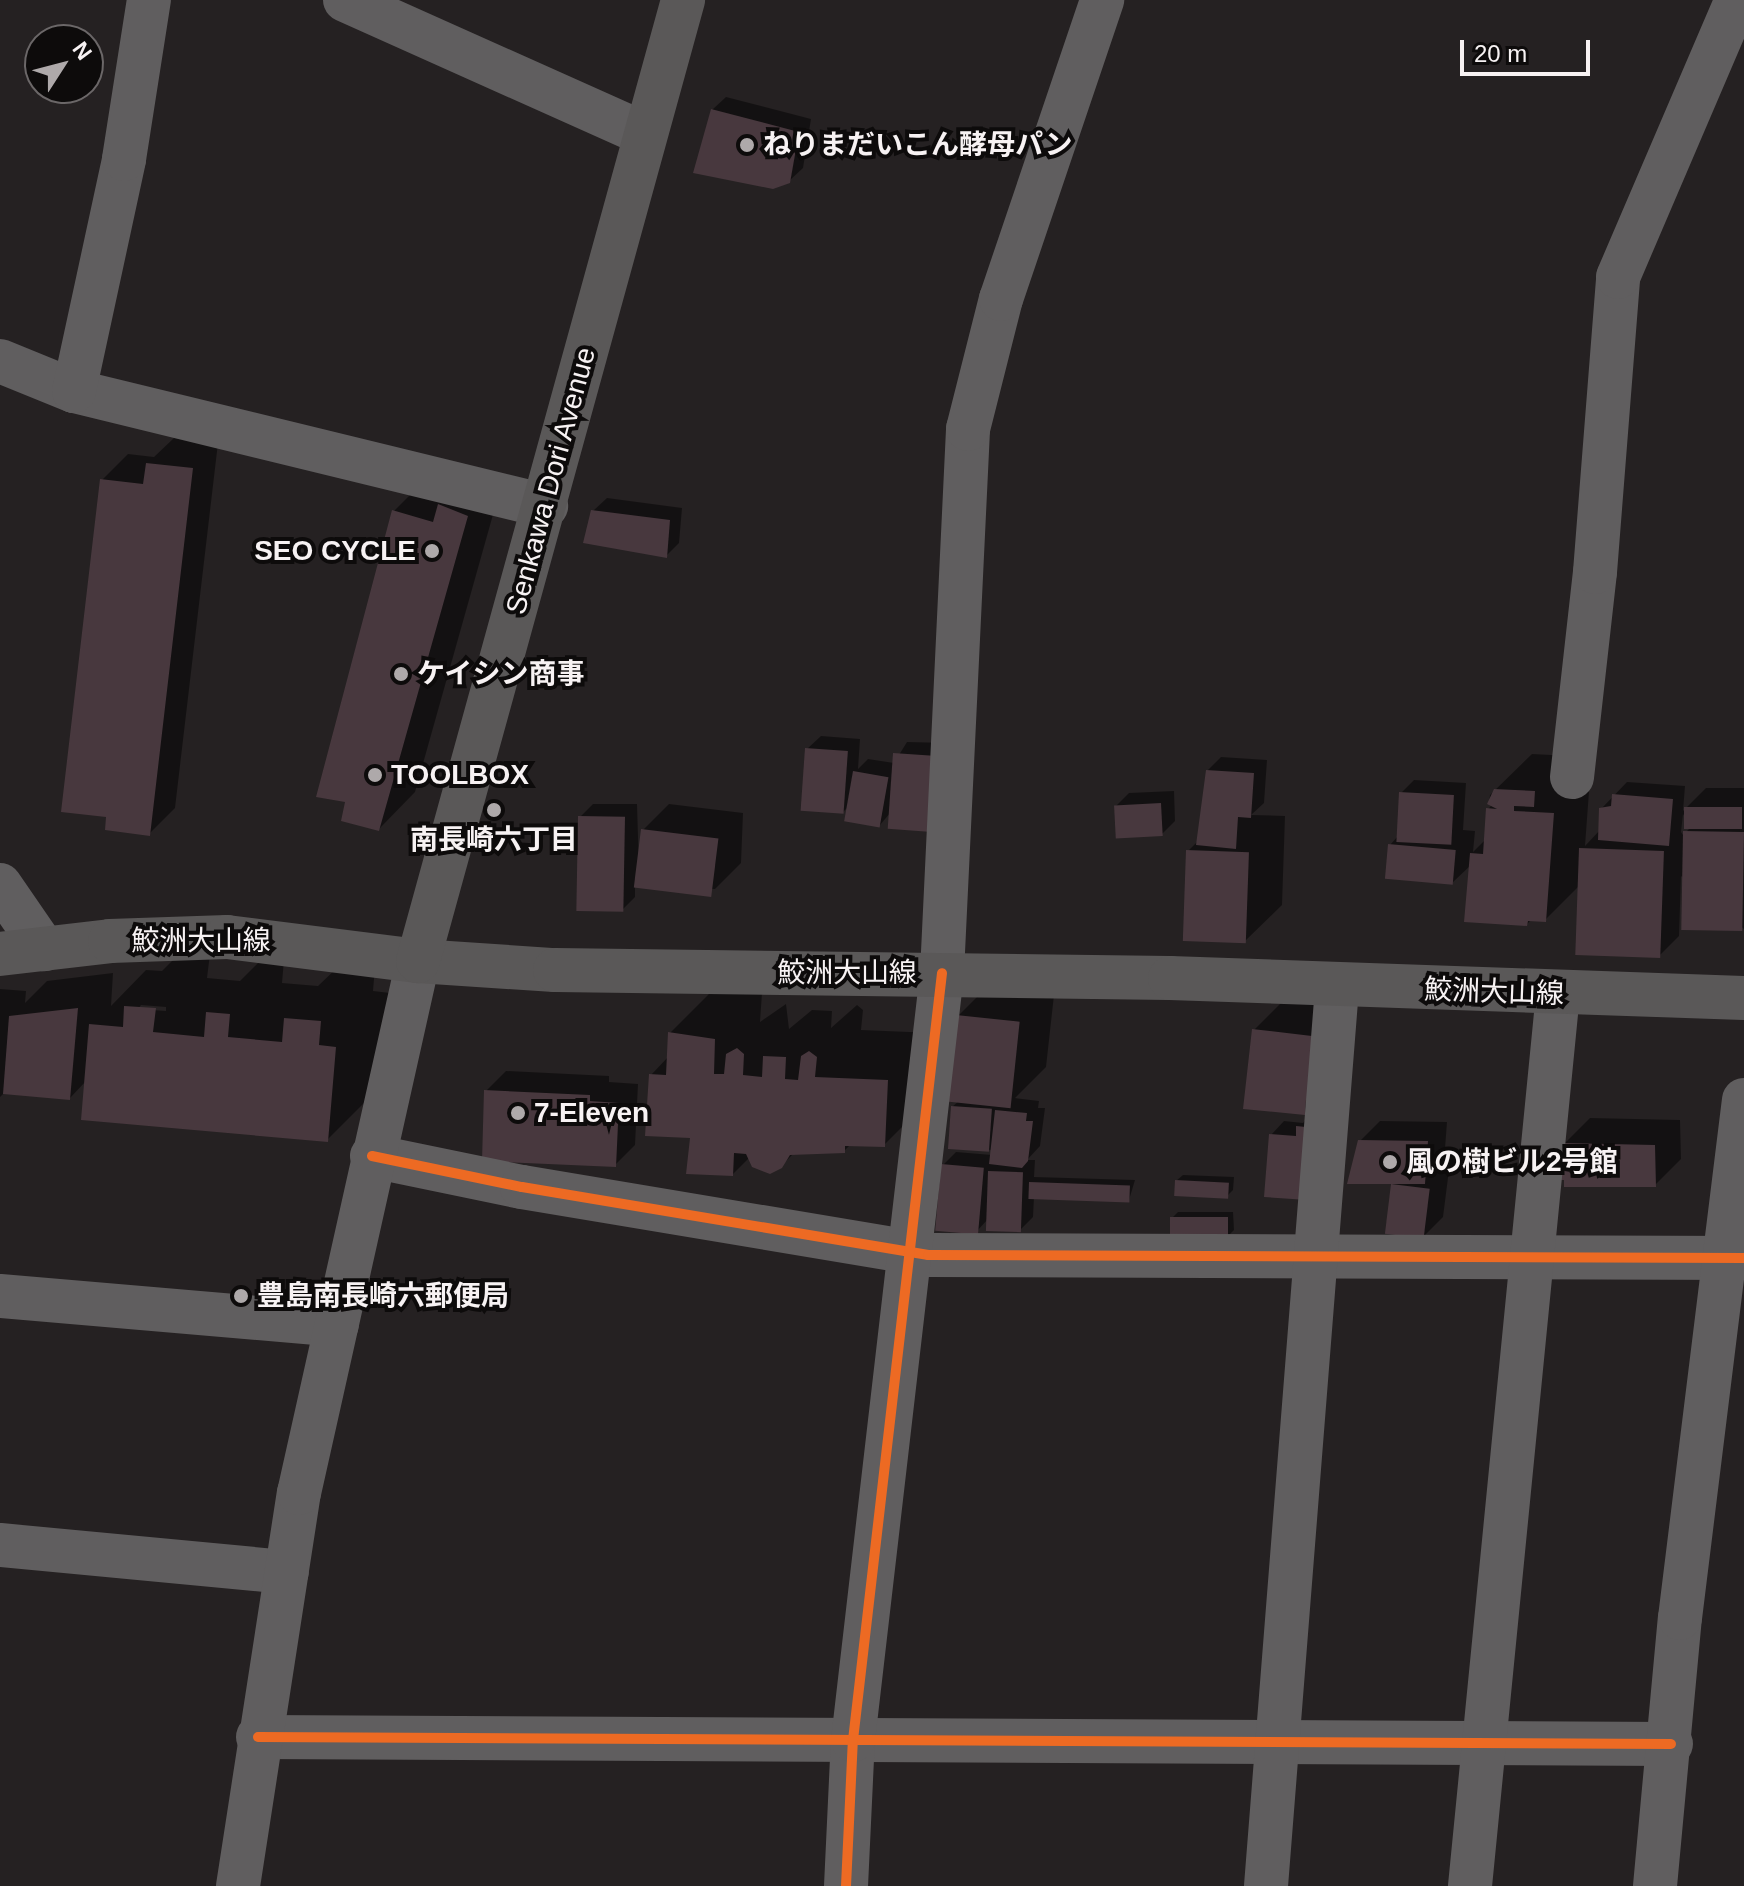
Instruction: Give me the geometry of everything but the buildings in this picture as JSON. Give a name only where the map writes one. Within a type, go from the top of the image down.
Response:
[{"type":"main road","name":"Senkawa Dori Avenue","points":[[418,961],[546,506],[643,133],[683,0]]},
{"type":"main road","name":"鮫洲大山線","points":[[0,954],[227,937],[418,961],[555,970],[942,973],[1744,998]]},
{"type":"street","points":[[74,391],[124,159],[149,0]]},
{"type":"street","points":[[345,0],[643,133]]},
{"type":"street","points":[[846,1886],[853,1740],[942,973],[968,429],[1001,299],[1102,0]]},
{"type":"street","points":[[1572,777],[1595,572],[1618,277],[1737,0]]},
{"type":"street","points":[[0,361],[74,391],[546,506]]},
{"type":"street","points":[[0,885],[44,949]]},
{"type":"street","points":[[238,1886],[258,1737],[287,1572],[372,1156],[418,961]]},
{"type":"street","points":[[1266,1886],[1337,987]]},
{"type":"street","points":[[1470,1886],[1481,1743],[1499,1622],[1558,993]]},
{"type":"street","points":[[1655,1886],[1671,1744],[1680,1618],[1736,1258],[1744,1100]]},
{"type":"street","points":[[372,1156],[911,1253],[1736,1258]]},
{"type":"street","points":[[0,1296],[337,1325]]},
{"type":"street","points":[[0,1545],[287,1572]]},
{"type":"street","points":[[258,1737],[1671,1744]]},
{"type":"cycle path","points":[[846,1886],[853,1740],[942,973]]},
{"type":"cycle path","points":[[372,1156],[522,1187],[928,1255],[1744,1258]]},
{"type":"cycle path","points":[[258,1737],[1671,1744]]},
{"type":"place","name":"ねりまだいこん酵母パン","points":[[747,145]]},
{"type":"place","name":"SEO CYCLE","points":[[432,551]]},
{"type":"place","name":"ケイシン商事","points":[[401,674]]},
{"type":"place","name":"TOOLBOX","points":[[375,775]]},
{"type":"place","name":"南長崎六丁目","points":[[494,810]]},
{"type":"place","name":"7-Eleven","points":[[518,1113]]},
{"type":"place","name":"風の樹ビル2号館","points":[[1390,1162]]},
{"type":"place","name":"豊島南長崎六郵便局","points":[[241,1296]]}]
